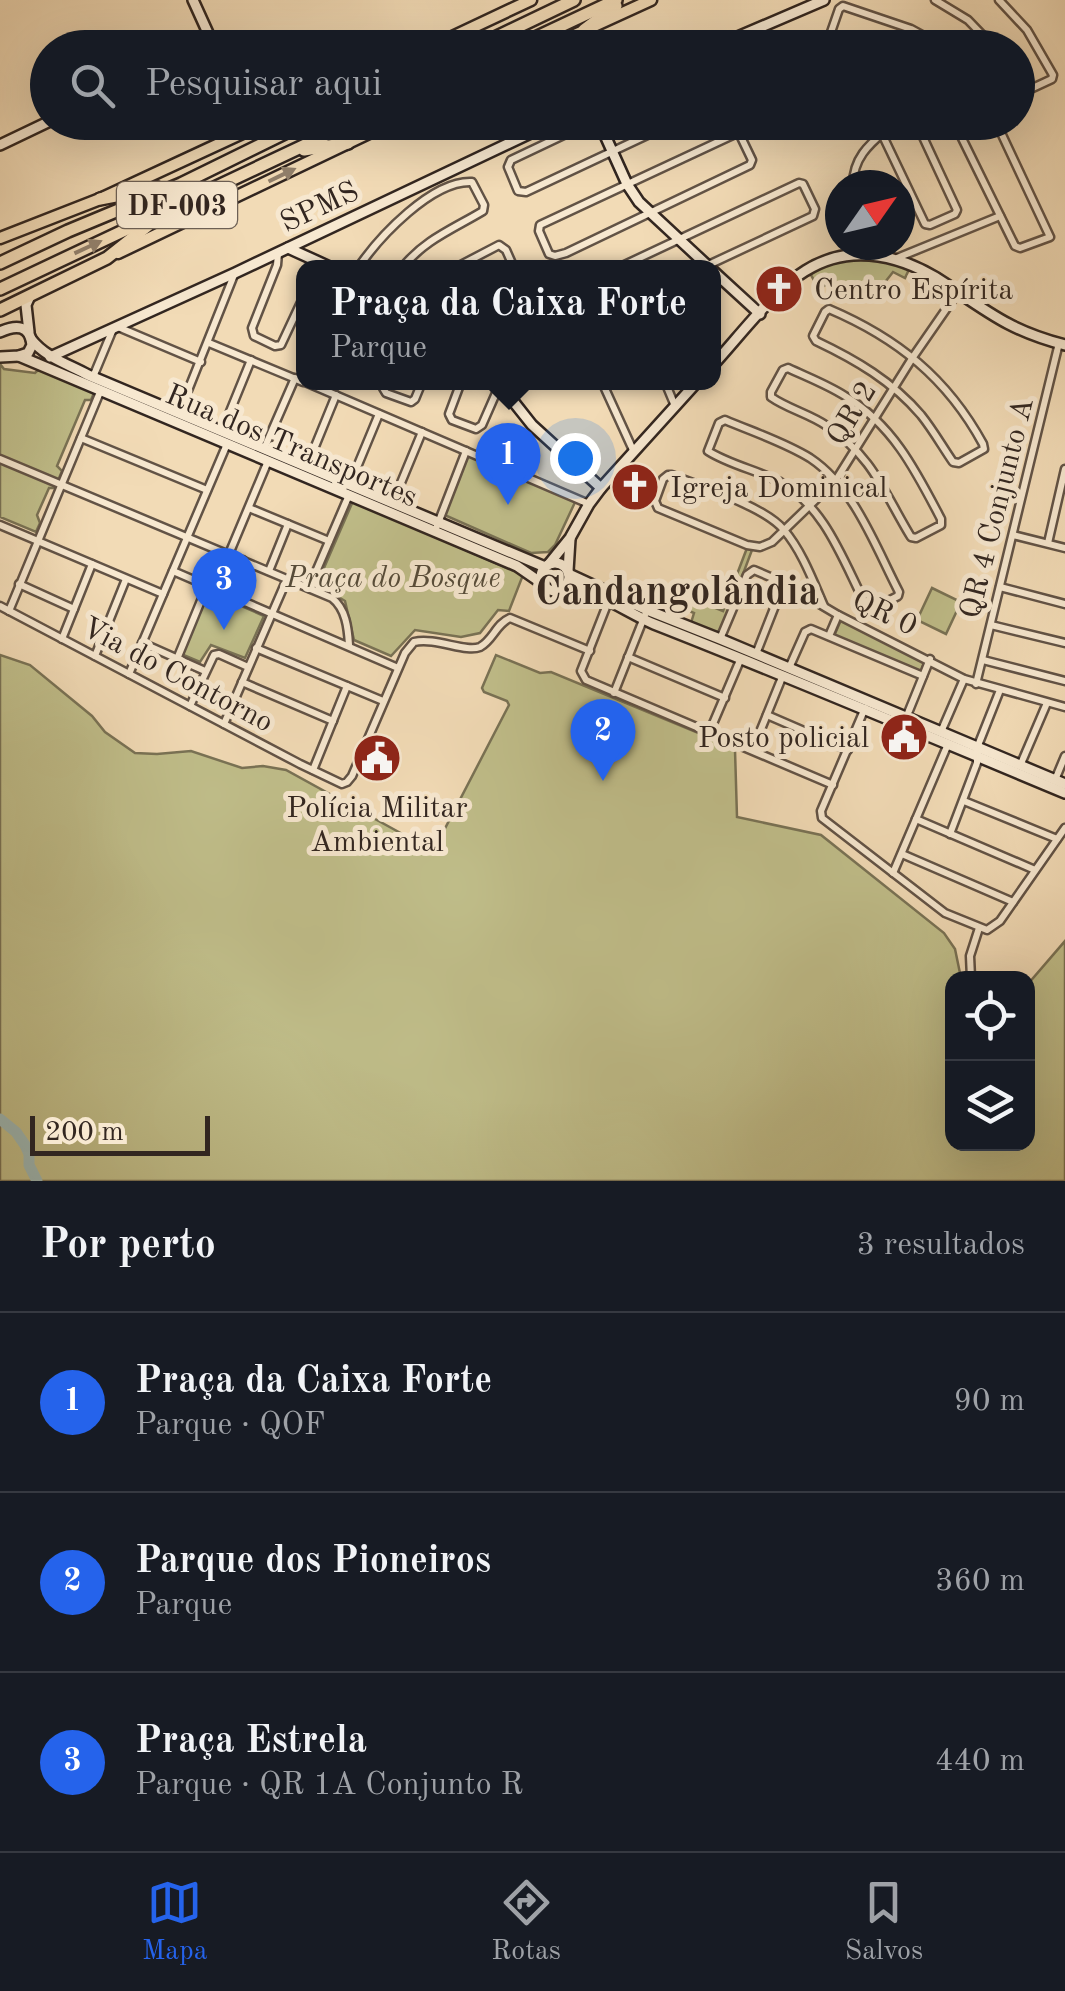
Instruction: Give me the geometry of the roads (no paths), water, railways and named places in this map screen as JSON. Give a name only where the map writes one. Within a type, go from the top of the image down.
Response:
[{"type":"highway","points":[[512,30],[574,0]]},
{"type":"highway","points":[[584,30],[619,0]]},
{"type":"highway","points":[[553,30],[619,0]]},
{"type":"highway","name":"DF-003","points":[[0,289],[316,140]]},
{"type":"highway","name":"DF-003","points":[[0,262],[181,184],[267,141]]},
{"type":"highway","points":[[290,152],[348,143]]},
{"type":"highway","points":[[100,200],[181,184]]},
{"type":"highway","points":[[0,310],[107,258],[175,206]]},
{"type":"main road","points":[[468,30],[531,0]]},
{"type":"main road","points":[[584,30],[651,0]]},
{"type":"main road","points":[[0,238],[100,200],[228,140]]},
{"type":"main road","points":[[107,258],[354,140]]},
{"type":"street","points":[[193,0],[207,30]]},
{"type":"street","points":[[754,30],[824,0]]},
{"type":"street","points":[[935,0],[977,30]]},
{"type":"street","points":[[1000,0],[1028,30]]},
{"type":"street","points":[[832,30],[842,6],[913,30]]},
{"type":"street","points":[[1035,42],[1054,75],[1035,86]]},
{"type":"street","points":[[0,145],[30,131]]},
{"type":"street","name":"SPMS","points":[[50,357],[516,140]]},
{"type":"street","points":[[553,140],[510,160],[508,167],[518,190],[526,192],[637,140]]},
{"type":"street","points":[[607,140],[627,184],[650,213],[700,260]]},
{"type":"street","points":[[722,140],[540,225],[549,254],[566,252],[750,166],[752,160],[742,140]]},
{"type":"street","points":[[854,170],[858,157],[876,140]]},
{"type":"street","points":[[885,140],[925,224],[930,225],[956,214],[957,210],[924,140]]},
{"type":"street","points":[[963,140],[1018,248],[1050,237],[1004,140]]},
{"type":"street","points":[[364,260],[387,230],[420,204],[463,182],[472,182],[484,206],[483,212],[428,242],[410,260]]},
{"type":"street","points":[[635,260],[803,184],[815,209],[813,216],[721,262]]},
{"type":"street","points":[[915,251],[1000,216]]},
{"type":"street","points":[[470,260],[499,245],[510,260]]},
{"type":"street","points":[[288,248],[310,260]]},
{"type":"street","points":[[278,253],[253,334],[281,346],[296,313]]},
{"type":"street","points":[[721,355],[789,283],[809,268],[830,260]]},
{"type":"street","points":[[902,260],[1017,330],[1062,344]]},
{"type":"street","points":[[179,413],[234,274]]},
{"type":"street","points":[[721,280],[760,314]]},
{"type":"street","name":"QR 2","points":[[785,531],[748,506],[670,474],[663,479],[655,501],[658,508],[747,544],[768,545],[785,531],[836,480],[958,292]]},
{"type":"street","points":[[0,357],[19,356],[31,348],[26,305],[30,296]]},
{"type":"street","points":[[830,309],[867,325],[913,356],[962,410],[984,449],[959,463],[953,462],[922,416],[894,387],[862,364],[814,339],[830,309]]},
{"type":"street","points":[[0,332],[18,326],[30,336]]},
{"type":"street","points":[[89,380],[116,328],[201,362]]},
{"type":"street","name":"Rua dos Transportes","points":[[30,336],[40,349],[89,380],[100,392],[179,413],[307,466],[318,476]]},
{"type":"street","points":[[209,343],[296,379]]},
{"type":"street","name":"QR 4 Conjunto A","points":[[976,684],[1062,344]]},
{"type":"street","name":"Rua dos Transportes","points":[[19,356],[89,380],[268,462],[318,476],[436,527],[517,566],[543,584]]},
{"type":"street","points":[[222,431],[250,360]]},
{"type":"street","points":[[788,368],[840,392],[875,418],[915,469],[941,525],[911,538],[881,480],[857,449],[822,423],[771,397],[782,370],[788,368]]},
{"type":"street","points":[[264,449],[296,390]]},
{"type":"street","points":[[324,390],[589,504]]},
{"type":"street","points":[[384,390],[411,402],[419,390]]},
{"type":"street","points":[[458,390],[449,416],[476,429],[482,425],[496,390]]},
{"type":"street","points":[[504,390],[532,425],[601,488]]},
{"type":"street","points":[[606,390],[634,450]]},
{"type":"street","points":[[669,390],[676,406]]},
{"type":"street","points":[[610,598],[552,591],[541,578],[601,488],[690,390]]},
{"type":"street","points":[[9,610],[100,392]]},
{"type":"street","points":[[307,466],[336,395]]},
{"type":"street","points":[[309,588],[378,414]]},
{"type":"street","points":[[721,421],[806,456],[836,480],[861,520],[898,596],[868,608],[811,506],[780,482],[710,452],[708,448],[721,421]]},
{"type":"street","points":[[393,502],[422,432]]},
{"type":"street","points":[[80,438],[207,490]]},
{"type":"street","points":[[129,674],[226,444]]},
{"type":"street","points":[[436,527],[466,451]]},
{"type":"street","points":[[0,459],[332,598],[341,606],[349,645]]},
{"type":"street","points":[[229,554],[268,462]]},
{"type":"street","points":[[1048,544],[1065,469]]},
{"type":"street","name":"Rua dos Transportes","points":[[350,490],[393,502],[436,527],[547,566]]},
{"type":"street","points":[[249,508],[329,541]]},
{"type":"street","points":[[268,571],[288,524]]},
{"type":"street","points":[[0,527],[163,594]]},
{"type":"street","points":[[785,531],[824,606]]},
{"type":"street","points":[[1014,535],[1065,548]]},
{"type":"street","points":[[562,590],[568,583],[570,538]]},
{"type":"street","points":[[229,595],[243,560]]},
{"type":"street","points":[[62,638],[92,564]]},
{"type":"street","points":[[547,566],[560,564],[610,598],[645,615],[948,744],[1060,782],[1065,756]]},
{"type":"street","name":"QR 0","points":[[720,639],[747,575],[754,570],[964,679],[1065,707]]},
{"type":"street","points":[[172,572],[398,668]]},
{"type":"street","points":[[95,656],[126,579]]},
{"type":"street","points":[[224,724],[287,579]]},
{"type":"street","points":[[756,654],[784,583]]},
{"type":"street","points":[[19,584],[74,609]]},
{"type":"street","points":[[177,658],[206,586]]},
{"type":"street","points":[[1000,587],[1065,604]]},
{"type":"street","points":[[610,598],[581,671],[586,680],[833,785]]},
{"type":"street","name":"Via do Contorno","points":[[0,606],[335,782],[345,784],[352,776],[383,701]]},
{"type":"street","points":[[645,615],[720,639],[736,653],[756,654],[786,672]]},
{"type":"street","points":[[614,692],[645,615]]},
{"type":"street","points":[[829,636],[838,615]]},
{"type":"street","points":[[256,648],[383,701],[405,653],[418,640],[480,647],[503,620],[510,618],[590,651]]},
{"type":"street","points":[[991,625],[1065,643]]},
{"type":"street","points":[[752,749],[805,632],[811,629],[922,676]]},
{"type":"street","points":[[142,644],[205,671]]},
{"type":"street","points":[[709,734],[725,698],[736,653]]},
{"type":"street","points":[[190,706],[212,656],[216,654],[248,667]]},
{"type":"street","points":[[628,657],[725,698]]},
{"type":"street","points":[[906,718],[930,660]]},
{"type":"street","points":[[983,660],[1065,681]]},
{"type":"street","points":[[941,732],[964,679]]},
{"type":"street","points":[[242,682],[333,721]]},
{"type":"street","points":[[313,770],[347,686]]},
{"type":"street","points":[[950,834],[1000,690]]},
{"type":"street","points":[[1020,766],[1046,703]]},
{"type":"street","points":[[866,706],[941,732],[1065,793]]},
{"type":"street","points":[[866,706],[821,812],[824,821],[945,913],[979,928],[996,926],[1065,828]]},
{"type":"street","points":[[767,715],[848,750]]},
{"type":"street","points":[[893,873],[948,744]]},
{"type":"street","points":[[964,800],[1057,838]]},
{"type":"street","points":[[916,820],[1036,870]]},
{"type":"street","points":[[902,854],[1013,902]]},
{"type":"street","points":[[971,971],[970,956],[979,928]]},
{"type":"waterway","points":[[0,1119],[25,1145],[37,1181]]},
{"type":"place","name":"Centro Espírita","points":[[779,289]]},
{"type":"place","name":"Igreja Dominical","points":[[635,487]]},
{"type":"place","name":"Praça da Caixa Forte","points":[[508,505]]},
{"type":"place","name":"Praça Estrela","points":[[224,630]]},
{"type":"place","name":"Posto policial","points":[[904,737]]},
{"type":"place","name":"Polícia Militar Ambiental","points":[[377,758]]},
{"type":"place","name":"Parque dos Pioneiros","points":[[603,781]]},
{"type":"district","name":"Candangolândia","points":[[677,590]]},
{"type":"park label","name":"Praça do Bosque","points":[[393,577]]}]
